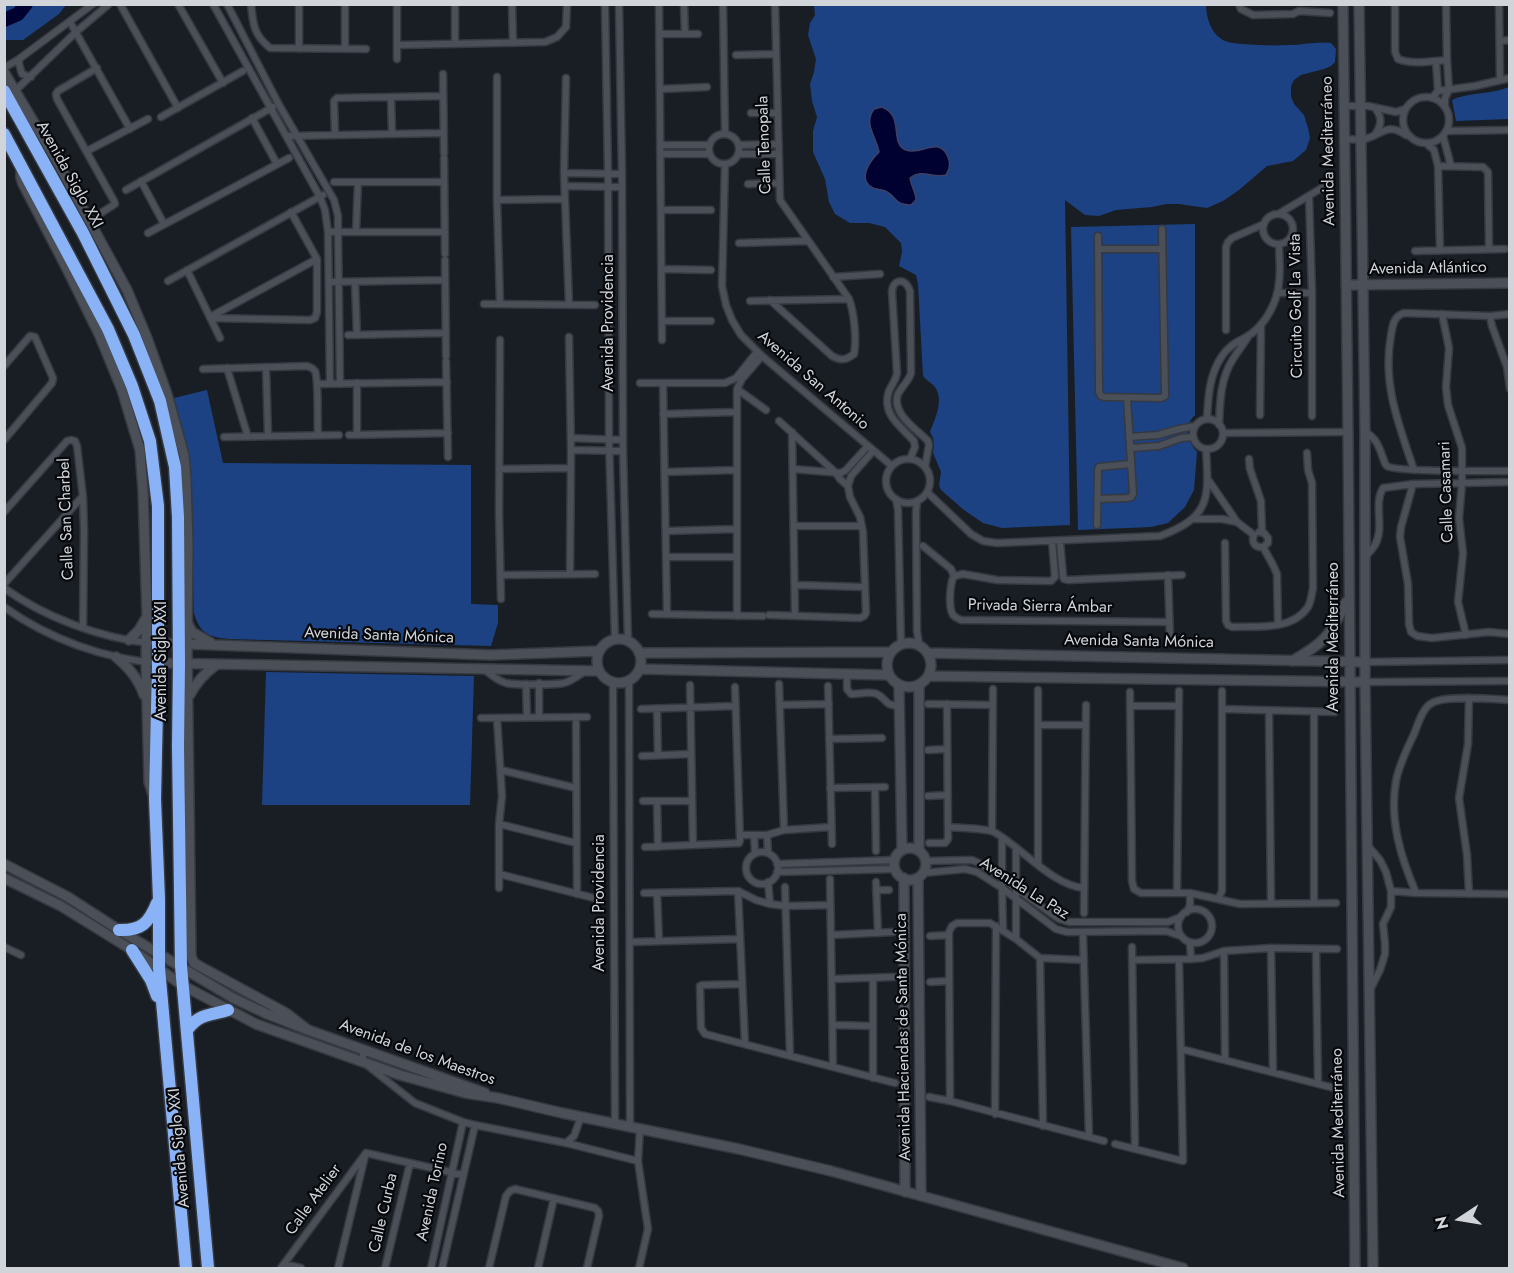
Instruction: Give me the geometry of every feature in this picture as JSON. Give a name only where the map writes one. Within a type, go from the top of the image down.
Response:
[{"type":"highway","name":"Avenida Siglo XXI","points":[[10,91],[88,231],[134,335],[160,401],[181,466],[178,516],[183,664],[178,717],[184,783],[185,932],[181,966],[208,1269]]},
{"type":"highway","name":"Avenida Siglo XXI","points":[[4,134],[104,331],[150,441],[158,506],[152,570],[152,663],[159,899],[158,952],[186,1269]]},
{"type":"highway","points":[[178,717],[188,698]]},
{"type":"highway","points":[[119,930],[135,929],[146,923],[159,899]]},
{"type":"highway","points":[[132,950],[151,980],[162,1012]]},
{"type":"highway","points":[[186,1030],[201,1016],[228,1010]]},
{"type":"street","points":[[4,70],[93,4]]},
{"type":"street","points":[[10,91],[32,76],[109,4]]},
{"type":"street","points":[[120,4],[178,108]]},
{"type":"street","points":[[178,4],[223,83]]},
{"type":"street","points":[[213,4],[246,70],[286,136],[325,210],[328,232],[330,384]]},
{"type":"street","points":[[226,4],[278,104],[334,200],[338,216],[340,384]]},
{"type":"street","points":[[251,4],[254,27],[260,40],[270,48],[366,49]]},
{"type":"street","points":[[299,4],[299,49]]},
{"type":"street","points":[[345,4],[345,49]]},
{"type":"street","points":[[397,4],[398,59]]},
{"type":"street","points":[[455,44],[456,4]]},
{"type":"street","points":[[512,4],[513,43]]},
{"type":"street","points":[[398,45],[545,42],[557,37],[566,27],[567,4]]},
{"type":"street","name":"Avenida Providencia","points":[[605,4],[609,451],[615,640]]},
{"type":"street","name":"Avenida Providencia","points":[[619,4],[623,451],[628,641]]},
{"type":"street","points":[[659,4],[662,340]]},
{"type":"street","points":[[684,4],[685,34]]},
{"type":"street","points":[[723,4],[725,133]]},
{"type":"street","name":"Calle Tenopala","points":[[770,300],[832,356],[839,360],[847,359],[854,354],[856,346],[852,306],[849,299],[780,200],[775,4]]},
{"type":"street","points":[[1239,4],[1241,9],[1253,15],[1293,14],[1300,8],[1330,13]]},
{"type":"street","name":"Avenida Mediterráneo","points":[[1342,4],[1355,1269]]},
{"type":"street","name":"Avenida Mediterráneo","points":[[1359,4],[1373,1269]]},
{"type":"street","points":[[1395,4],[1395,51],[1398,59],[1405,62],[1447,60]]},
{"type":"street","points":[[1446,4],[1449,90],[1445,98],[1449,119],[1445,134],[1451,166]]},
{"type":"street","points":[[1499,4],[1500,80]]},
{"type":"street","points":[[70,22],[130,129]]},
{"type":"street","points":[[660,34],[698,34]]},
{"type":"street","points":[[1500,41],[1509,40]]},
{"type":"street","points":[[736,55],[776,54]]},
{"type":"street","points":[[20,59],[22,74],[32,76]]},
{"type":"street","points":[[1436,61],[1438,91]]},
{"type":"street","points":[[97,68],[56,94],[114,201],[115,204],[102,213]]},
{"type":"street","name":"Avenida Siglo XXI","points":[[4,70],[10,91]]},
{"type":"street","points":[[161,117],[246,70]]},
{"type":"street","points":[[443,74],[448,457]]},
{"type":"street","points":[[497,77],[500,304]]},
{"type":"street","points":[[566,78],[564,173],[569,304]]},
{"type":"street","points":[[1432,98],[1438,91],[1509,78]]},
{"type":"street","points":[[661,89],[707,87]]},
{"type":"street","points":[[335,135],[335,99],[443,96]]},
{"type":"street","points":[[391,97],[393,134]]},
{"type":"street","points":[[1344,106],[1360,106],[1396,112],[1402,111],[1412,101],[1427,97],[1442,103],[1446,108]]},
{"type":"street","points":[[126,190],[278,104]]},
{"type":"street","points":[[1375,108],[1381,121],[1376,133]]},
{"type":"street","points":[[1405,108],[1402,123],[1407,135]]},
{"type":"street","points":[[751,113],[777,113]]},
{"type":"street","points":[[252,118],[278,164]]},
{"type":"street","points":[[87,152],[148,119]]},
{"type":"street","points":[[1345,139],[1361,139],[1388,129],[1396,129],[1416,142],[1427,144],[1445,134],[1509,130]]},
{"type":"street","points":[[286,136],[443,133]]},
{"type":"street","points":[[725,133],[736,139],[739,145],[738,154],[733,161],[725,164],[716,161],[710,154],[709,145],[715,136],[725,133]]},
{"type":"street","points":[[739,145],[778,144]]},
{"type":"street","points":[[1427,144],[1434,150],[1438,166],[1440,250]]},
{"type":"street","points":[[661,145],[709,145]]},
{"type":"street","points":[[661,154],[710,154]]},
{"type":"street","points":[[738,154],[778,154]]},
{"type":"street","points":[[148,233],[289,158]]},
{"type":"street","name":"Avenida San Antonio","points":[[725,164],[722,286],[732,320],[741,335],[760,354],[892,466]]},
{"type":"street","points":[[1438,166],[1483,167],[1488,172],[1489,249]]},
{"type":"street","points":[[564,173],[622,174]]},
{"type":"street","points":[[141,181],[164,224]]},
{"type":"street","points":[[334,182],[444,182]]},
{"type":"street","points":[[356,232],[358,182]]},
{"type":"street","points":[[748,184],[778,183]]},
{"type":"street","points":[[565,186],[622,187]]},
{"type":"street","name":"Circuito Golf La Vista","points":[[1227,330],[1226,247],[1228,242],[1264,224],[1270,216],[1280,213],[1325,186]]},
{"type":"street","points":[[168,280],[329,191]]},
{"type":"street","name":"Circuito Golf La Vista","points":[[1308,196],[1312,293],[1312,416]]},
{"type":"street","points":[[497,200],[565,199]]},
{"type":"street","points":[[662,210],[711,210]]},
{"type":"street","points":[[210,318],[310,320],[315,318],[317,259],[291,212]]},
{"type":"street","name":"Circuito Golf La Vista","points":[[1264,224],[1266,238],[1274,244],[1288,241],[1292,237],[1294,227],[1289,218],[1280,213]]},
{"type":"street","points":[[1098,236],[1098,392],[1105,397],[1161,398],[1166,393],[1162,229]]},
{"type":"street","points":[[328,232],[445,232]]},
{"type":"street","points":[[739,243],[808,241]]},
{"type":"street","name":"Circuito Golf La Vista","points":[[1207,419],[1209,393],[1214,371],[1221,357],[1230,346],[1249,335],[1261,324],[1272,306],[1279,282],[1279,244]]},
{"type":"street","points":[[1098,249],[1162,249]]},
{"type":"street","points":[[1415,251],[1505,249]]},
{"type":"street","points":[[210,318],[317,259]]},
{"type":"street","points":[[662,269],[711,270]]},
{"type":"street","points":[[187,270],[219,338]]},
{"type":"street","points":[[833,277],[880,274]]},
{"type":"street","points":[[329,282],[446,280]]},
{"type":"street","points":[[910,459],[915,447],[914,441],[894,422],[887,402],[889,391],[896,380],[892,287],[899,281],[908,285],[910,291],[912,368],[909,379],[897,396],[897,404],[900,414],[928,441],[925,467]]},
{"type":"street","points":[[355,283],[357,335]]},
{"type":"street","name":"Avenida Atlántico","points":[[1346,285],[1509,283]]},
{"type":"street","points":[[1277,292],[1312,293]]},
{"type":"street","points":[[750,301],[849,299]]},
{"type":"street","points":[[484,304],[594,305]]},
{"type":"street","points":[[1414,470],[1393,407],[1389,383],[1388,351],[1394,320],[1398,315],[1404,313],[1490,316],[1509,314]]},
{"type":"street","name":"Calle Casamari","points":[[1442,314],[1449,348],[1446,387],[1448,405],[1462,448],[1459,518],[1463,553],[1458,602],[1466,635]]},
{"type":"street","points":[[1490,316],[1508,368],[1509,389]]},
{"type":"street","points":[[662,321],[711,321]]},
{"type":"street","name":"Circuito Golf La Vista","points":[[1260,415],[1261,324]]},
{"type":"street","points":[[348,335],[446,333]]},
{"type":"street","name":"Circuito Golf La Vista","points":[[1220,425],[1220,397],[1224,379],[1232,360],[1249,335]]},
{"type":"street","points":[[4,366],[32,336],[35,337],[53,378],[4,440]]},
{"type":"street","points":[[569,337],[570,573]]},
{"type":"street","points":[[500,340],[501,599]]},
{"type":"street","points":[[640,383],[725,383],[736,378],[760,354]]},
{"type":"street","points":[[737,616],[737,389],[760,354]]},
{"type":"street","points":[[266,367],[268,436]]},
{"type":"street","points":[[227,368],[248,437]]},
{"type":"street","points":[[203,369],[311,368],[315,373],[318,435]]},
{"type":"street","points":[[897,368],[912,368]]},
{"type":"street","points":[[316,384],[447,382]]},
{"type":"street","points":[[357,383],[357,434]]},
{"type":"street","points":[[663,383],[667,614]]},
{"type":"street","points":[[737,389],[766,410]]},
{"type":"street","points":[[1097,499],[1131,497],[1133,494],[1127,398]]},
{"type":"street","points":[[663,414],[736,412]]},
{"type":"street","points":[[1129,437],[1165,433],[1195,426],[1207,419],[1214,420],[1220,425],[1222,438],[1218,445],[1206,449],[1199,446],[1193,436],[1195,426]]},
{"type":"street","points":[[779,421],[848,486]]},
{"type":"street","points":[[908,434],[913,426]]},
{"type":"street","points":[[792,432],[795,616]]},
{"type":"street","points":[[1222,434],[1348,432]]},
{"type":"street","points":[[1365,432],[1373,436],[1387,466],[1393,468],[1509,471]]},
{"type":"street","points":[[349,435],[448,433]]},
{"type":"street","points":[[1165,433],[1168,444]]},
{"type":"street","points":[[224,437],[339,435]]},
{"type":"street","points":[[1130,448],[1168,444],[1193,436]]},
{"type":"street","points":[[571,438],[623,440]]},
{"type":"street","name":"Calle San Charbel","points":[[4,512],[67,441],[75,441],[83,497],[82,627]]},
{"type":"street","points":[[793,469],[844,472],[870,449]]},
{"type":"street","points":[[652,614],[860,618],[864,616],[866,613],[862,526],[848,486],[851,476],[870,449]]},
{"type":"street","points":[[927,492],[965,529],[984,541],[997,543],[1160,536],[1177,530],[1193,519],[1203,507],[1208,480],[1206,449]]},
{"type":"street","points":[[571,450],[623,451]]},
{"type":"street","points":[[1225,543],[1226,621],[1228,625],[1232,627],[1278,625],[1290,622],[1307,608],[1312,594],[1312,483],[1308,470],[1307,453]]},
{"type":"street","points":[[903,459],[916,460],[925,467],[930,486],[917,501],[910,503],[896,499],[887,488],[888,473],[897,462],[903,459]]},
{"type":"street","points":[[1249,459],[1261,501],[1262,532]]},
{"type":"street","points":[[1097,525],[1099,467],[1131,464]]},
{"type":"street","name":"Avenida Siglo XXI","points":[[181,466],[188,545],[187,623],[183,644]]},
{"type":"street","points":[[499,469],[571,468]]},
{"type":"street","points":[[664,472],[736,470]]},
{"type":"street","points":[[1208,480],[1237,522],[1254,535]]},
{"type":"street","points":[[1509,482],[1413,484],[1400,537],[1408,584],[1411,632],[1417,636],[1432,638],[1489,632],[1509,634]]},
{"type":"street","name":"Avenida Mediterráneo","points":[[1365,556],[1375,546],[1378,535],[1380,492],[1383,488],[1413,484]]},
{"type":"street","points":[[83,497],[4,586],[20,600],[45,614],[98,633],[152,643]]},
{"type":"street","points":[[896,499],[901,644]]},
{"type":"street","points":[[917,501],[915,512],[916,631],[919,645]]},
{"type":"street","points":[[1193,519],[1222,519],[1237,522]]},
{"type":"street","points":[[794,526],[862,526]]},
{"type":"street","points":[[666,531],[737,529]]},
{"type":"street","points":[[1262,532],[1267,535],[1268,540],[1266,546],[1260,548],[1253,542],[1254,535],[1262,532]]},
{"type":"street","name":"Privada Sierra Ámbar","points":[[1052,541],[1055,578],[1051,581],[997,580],[963,574],[954,576],[950,583],[951,610],[954,617],[961,620],[1169,622]]},
{"type":"street","name":"Privada Sierra Ámbar","points":[[1060,541],[1064,579],[1182,575]]},
{"type":"street","name":"Privada Sierra Ámbar","points":[[923,546],[951,569],[954,576]]},
{"type":"street","points":[[1263,547],[1277,574],[1278,625]]},
{"type":"street","points":[[666,556],[737,557]]},
{"type":"street","name":"Avenida Siglo XXI","points":[[152,570],[147,616],[152,643]]},
{"type":"street","points":[[501,575],[596,574]]},
{"type":"street","points":[[1168,575],[1170,638]]},
{"type":"street","points":[[795,585],[865,587]]},
{"type":"street","points":[[1292,661],[1312,650],[1326,638],[1336,625],[1349,597]]},
{"type":"street","points":[[4,607],[47,634],[116,657],[152,663]]},
{"type":"street","points":[[129,640],[139,630],[147,616]]},
{"type":"street","points":[[187,623],[192,632],[216,646]]},
{"type":"street","points":[[628,641],[639,652],[640,669],[629,682],[613,683],[599,672],[597,659],[599,651],[608,642],[628,641]]},
{"type":"street","points":[[911,642],[919,645],[928,653],[931,666],[928,676],[919,685],[899,686],[888,675],[886,668],[890,652],[901,644],[911,642]]},
{"type":"street","name":"Avenida Santa Mónica","points":[[152,643],[491,655],[599,651]]},
{"type":"street","points":[[318,667],[319,648]]},
{"type":"street","points":[[639,652],[890,652]]},
{"type":"street","name":"Avenida Santa Mónica","points":[[928,653],[1366,662]]},
{"type":"street","points":[[116,657],[132,672],[141,685],[147,702]]},
{"type":"street","points":[[1148,657],[1148,678]]},
{"type":"street","points":[[1366,662],[1509,660]]},
{"type":"street","name":"Avenida Siglo XXI","points":[[152,663],[147,702],[149,782],[155,799]]},
{"type":"street","name":"Avenida Santa Mónica","points":[[152,663],[599,672]]},
{"type":"street","name":"Avenida Siglo XXI","points":[[183,664],[188,698],[184,783],[189,854],[185,932],[191,956],[194,963],[286,1013],[308,1030]]},
{"type":"street","points":[[188,698],[196,683],[216,665]]},
{"type":"street","points":[[640,669],[888,675]]},
{"type":"street","points":[[485,670],[506,683],[526,684],[564,683],[585,671]]},
{"type":"street","points":[[847,674],[847,689],[851,694],[875,693],[886,704],[900,705]]},
{"type":"street","points":[[928,676],[1349,682],[1509,681]]},
{"type":"street","points":[[629,682],[630,942],[635,1127],[648,1229],[639,1269]]},
{"type":"street","points":[[538,683],[539,717]]},
{"type":"street","name":"Avenida Providencia","points":[[613,683],[615,1123]]},
{"type":"street","points":[[526,684],[527,717]]},
{"type":"street","points":[[780,684],[784,830]]},
{"type":"street","points":[[690,685],[693,845]]},
{"type":"street","points":[[919,685],[919,851]]},
{"type":"street","points":[[828,686],[831,844]]},
{"type":"street","points":[[899,686],[902,850]]},
{"type":"street","points":[[645,847],[739,843],[735,687]]},
{"type":"street","points":[[992,831],[993,689]]},
{"type":"street","points":[[1038,690],[1038,865]]},
{"type":"street","points":[[1177,893],[1179,691]]},
{"type":"street","points":[[1218,899],[1222,891],[1222,691]]},
{"type":"street","points":[[1130,692],[1132,886],[1134,890],[1141,893],[1190,893],[1240,904],[1336,903]]},
{"type":"street","points":[[1469,698],[1468,744],[1459,798],[1467,855],[1469,894]]},
{"type":"street","points":[[1416,893],[1401,852],[1395,823],[1394,798],[1396,780],[1402,761],[1424,712],[1432,703],[1446,699],[1509,700]]},
{"type":"street","points":[[780,705],[829,704]]},
{"type":"street","points":[[928,704],[993,705]]},
{"type":"street","points":[[929,843],[947,841],[947,704]]},
{"type":"street","points":[[1084,913],[1086,705]]},
{"type":"street","points":[[641,709],[735,706]]},
{"type":"street","points":[[1130,706],[1178,706]]},
{"type":"street","points":[[657,709],[658,755]]},
{"type":"street","points":[[1222,709],[1335,712]]},
{"type":"street","points":[[1269,711],[1271,903]]},
{"type":"street","points":[[1314,712],[1314,903]]},
{"type":"street","points":[[576,717],[577,894]]},
{"type":"street","points":[[481,718],[587,717]]},
{"type":"street","points":[[497,718],[502,796],[499,824],[499,888]]},
{"type":"street","points":[[1039,725],[1086,725]]},
{"type":"street","points":[[829,739],[882,738]]},
{"type":"street","points":[[928,750],[947,749]]},
{"type":"street","points":[[642,756],[691,754]]},
{"type":"street","points":[[501,770],[576,788]]},
{"type":"street","points":[[830,788],[885,787]]},
{"type":"street","points":[[875,788],[876,851]]},
{"type":"street","points":[[928,796],[947,795]]},
{"type":"street","points":[[642,801],[692,801]]},
{"type":"street","points":[[657,801],[658,847]]},
{"type":"street","points":[[499,824],[576,843]]},
{"type":"street","points":[[740,835],[767,835],[784,830],[831,827]]},
{"type":"street","points":[[948,827],[992,831],[1068,885],[1084,888]]},
{"type":"street","points":[[754,835],[755,853]]},
{"type":"street","points":[[767,835],[768,853]]},
{"type":"street","points":[[1002,839],[1003,931]]},
{"type":"street","points":[[1368,846],[1380,860],[1391,891],[1509,894]]},
{"type":"street","points":[[913,848],[919,851],[926,861],[926,868],[921,875],[911,880],[900,876],[895,865],[897,855],[902,850],[913,848]]},
{"type":"street","points":[[1016,849],[1016,939]]},
{"type":"street","points":[[758,852],[768,853],[775,859],[777,872],[768,882],[763,884],[755,882],[746,871],[748,858],[758,852]]},
{"type":"street","name":"Avenida La Paz","points":[[926,861],[972,860],[983,865],[1059,918],[1069,922],[1168,922],[1181,917]]},
{"type":"street","name":"Avenida de los Maestros","points":[[4,864],[68,897],[233,998],[308,1030],[498,1098]]},
{"type":"street","points":[[777,864],[895,865]]},
{"type":"street","points":[[777,872],[895,865]]},
{"type":"street","name":"Avenida La Paz","points":[[921,875],[965,869],[977,872],[1056,929],[1067,932],[1166,931],[1181,936]]},
{"type":"street","points":[[499,874],[598,899]]},
{"type":"street","name":"Avenida Haciendas de Santa Mónica","points":[[921,875],[921,1196]]},
{"type":"street","name":"Avenida de los Maestros","points":[[4,878],[61,906],[132,950],[182,985],[256,1024],[400,1075],[465,1094],[498,1098]]},
{"type":"street","name":"Avenida Haciendas de Santa Mónica","points":[[904,878],[905,1192]]},
{"type":"street","points":[[830,879],[833,1067]]},
{"type":"street","points":[[768,882],[770,904]]},
{"type":"street","points":[[876,882],[878,933]]},
{"type":"street","points":[[786,887],[790,1056]]},
{"type":"street","points":[[876,890],[889,890]]},
{"type":"street","points":[[644,893],[738,891],[770,904],[830,905]]},
{"type":"street","points":[[738,891],[745,1044]]},
{"type":"street","name":"Avenida Mediterráneo","points":[[1370,991],[1385,954],[1383,924],[1391,907],[1391,891]]},
{"type":"street","points":[[657,893],[659,941]]},
{"type":"street","points":[[1187,912],[1190,905],[1190,893]]},
{"type":"street","points":[[1206,896],[1205,907],[1212,929],[1206,939],[1190,943],[1181,936],[1179,931],[1181,917],[1191,909],[1207,914]]},
{"type":"street","points":[[950,1101],[949,935],[952,926],[957,923],[990,923],[1016,939],[1040,958],[1084,960]]},
{"type":"street","points":[[995,1114],[996,926]]},
{"type":"street","points":[[831,934],[893,932]]},
{"type":"street","points":[[930,936],[949,935]]},
{"type":"street","points":[[1083,936],[1089,1137]]},
{"type":"street","points":[[630,942],[740,939]]},
{"type":"street","points":[[1201,942],[1203,958]]},
{"type":"street","points":[[1190,943],[1191,959]]},
{"type":"street","points":[[4,947],[21,955]]},
{"type":"street","points":[[1132,947],[1135,1149]]},
{"type":"street","points":[[1132,960],[1203,958],[1224,951],[1271,948],[1337,949]]},
{"type":"street","points":[[1271,948],[1273,1072]]},
{"type":"street","points":[[1316,949],[1318,1083]]},
{"type":"street","points":[[1224,951],[1225,1060]]},
{"type":"street","points":[[1040,958],[1043,1126]]},
{"type":"street","points":[[1114,1144],[1183,1161],[1179,960]]},
{"type":"street","points":[[832,979],[894,977]]},
{"type":"street","points":[[873,978],[873,1078]]},
{"type":"street","points":[[930,982],[950,981]]},
{"type":"street","points":[[742,984],[699,986],[700,1028],[705,1034],[895,1083]]},
{"type":"street","points":[[832,1025],[873,1026]]},
{"type":"street","points":[[363,1049],[363,1062],[416,1103],[463,1122],[566,1143],[638,1161]]},
{"type":"street","points":[[1181,1049],[1338,1089]]},
{"type":"street","points":[[929,1097],[1104,1141]]},
{"type":"street","points":[[498,1098],[831,1171],[1183,1269]]},
{"type":"street","points":[[566,1143],[574,1136],[581,1117]]},
{"type":"street","name":"Avenida Torino","points":[[431,1269],[463,1122]]},
{"type":"street","name":"Avenida Torino","points":[[442,1269],[475,1125]]},
{"type":"street","points":[[1354,1130],[1371,1130]]},
{"type":"street","points":[[338,1269],[366,1153],[463,1175]]},
{"type":"street","name":"Calle Atelier","points":[[301,1269],[283,1266],[366,1153]]},
{"type":"street","name":"Calle Curba","points":[[385,1269],[410,1163]]},
{"type":"street","points":[[489,1269],[506,1196],[515,1189],[595,1208],[598,1211],[587,1269]]},
{"type":"street","points":[[538,1269],[554,1198]]},
{"type":"shaded area","points":[[1206,4],[1211,27],[1222,40],[1227,42],[1271,45],[1331,43],[1336,49],[1335,62],[1331,66],[1301,75],[1294,80],[1291,86],[1294,104],[1304,115],[1308,128],[1310,138],[1306,150],[1293,161],[1267,166],[1239,190],[1207,208],[1166,204],[1116,210],[1099,216],[1085,215],[1065,200],[1070,525],[1002,528],[983,523],[964,510],[941,490],[939,485],[941,472],[933,453],[933,438],[930,432],[938,409],[939,396],[934,386],[923,376],[918,284],[916,275],[899,266],[901,243],[885,227],[869,223],[850,223],[835,214],[829,202],[825,179],[813,152],[813,131],[817,117],[810,84],[816,59],[808,35],[810,23],[815,15],[814,5]]},
{"type":"shaded area","points":[[4,5],[66,5],[59,14],[23,40],[5,40]]},
{"type":"shaded area","points":[[1509,87],[1509,119],[1456,121],[1452,100]]},
{"type":"shaded area","points":[[882,107],[893,117],[901,147],[918,151],[940,147],[949,160],[950,166],[946,175],[919,174],[910,178],[916,200],[911,205],[901,204],[885,191],[873,188],[866,180],[867,170],[879,152],[871,130],[871,114],[874,109]]},
{"type":"shaded area","points":[[1195,224],[1195,415],[1188,429],[1189,438],[1197,452],[1194,490],[1185,507],[1168,523],[1151,527],[1078,530],[1071,227]]},
{"type":"shaded area","points":[[207,390],[223,463],[471,465],[471,604],[498,605],[498,623],[491,646],[229,639],[216,637],[202,630],[194,613],[188,450],[174,398]]},
{"type":"shaded area","points":[[266,672],[474,676],[470,805],[262,805]]},
{"type":"waterway","points":[[4,20],[18,14],[26,4]]}]
